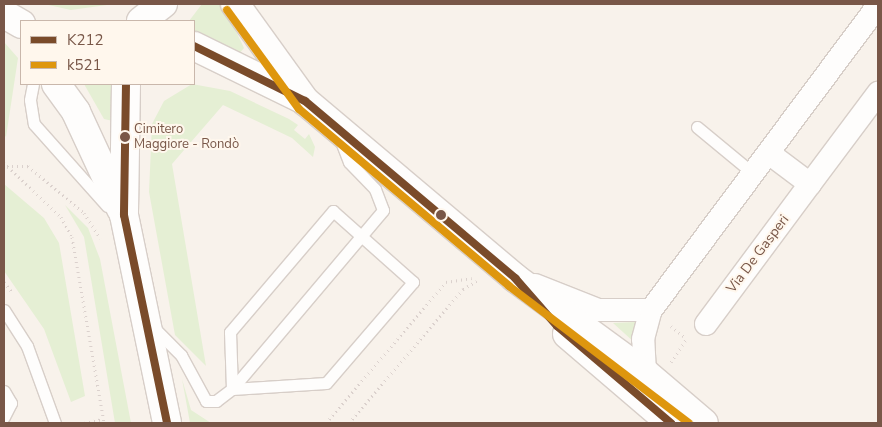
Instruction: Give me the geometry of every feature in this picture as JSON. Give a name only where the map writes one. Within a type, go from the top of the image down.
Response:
[{"type":"street","points":[[143,20],[163,4]]},
{"type":"street","points":[[235,4],[305,101]]},
{"type":"street","points":[[645,373],[643,339],[652,310],[756,175],[878,6]]},
{"type":"street","points":[[195,46],[305,101],[515,278],[645,373],[704,423]]},
{"type":"street","points":[[57,85],[76,112],[118,232],[146,320],[167,423]]},
{"type":"street","points":[[118,232],[126,85]]},
{"type":"street","name":"Via De Gasperi","points":[[706,324],[878,93]]},
{"type":"street","points":[[770,154],[810,184]]},
{"type":"street","points":[[515,278],[598,310],[652,310]]},
{"type":"street","points":[[515,278],[557,326],[671,423]]},
{"type":"lane","points":[[33,85],[30,100],[34,124],[59,156],[93,186],[118,232]]},
{"type":"lane","points":[[146,320],[181,355],[206,400],[216,401],[232,389],[383,210],[383,200],[349,162],[335,126]]},
{"type":"lane","points":[[697,127],[756,175]]},
{"type":"lane","points":[[332,210],[413,282],[326,383],[232,389],[230,332],[332,210]]},
{"type":"lane","points":[[4,310],[27,346],[55,423]]},
{"type":"lane","points":[[4,391],[11,404],[4,417]]},
{"type":"path","points":[[5,164],[28,166],[71,200],[118,232]]},
{"type":"path","points":[[5,164],[61,217],[72,237],[104,421],[84,423]]},
{"type":"path","points":[[326,423],[446,282],[467,277]]},
{"type":"path","points":[[349,423],[463,290],[479,280]]},
{"type":"green space","points":[[44,4],[114,4],[71,10]]},
{"type":"green space","points":[[202,4],[223,4],[244,48],[238,55],[195,38],[195,20],[190,20]]},
{"type":"green space","points":[[4,42],[18,58],[6,137],[4,134]]},
{"type":"green space","points":[[85,85],[112,85],[113,121],[104,119]]},
{"type":"green space","points":[[190,85],[230,91],[289,119],[298,125],[294,130],[305,139],[309,134],[315,147],[313,157],[292,138],[223,105],[172,164],[206,366],[175,335],[149,192],[152,124],[164,101]]},
{"type":"green space","points":[[4,184],[44,218],[59,243],[85,396],[71,402],[44,329],[4,271]]},
{"type":"green space","points":[[65,205],[88,228],[100,259],[131,423],[115,423],[84,237]]},
{"type":"green space","points":[[645,318],[635,343],[613,323],[635,322]]},
{"type":"green space","points":[[182,379],[191,410],[211,423],[190,423]]},
{"type":"transit line","name":"k521","points":[[227,10],[299,109],[509,286],[689,423]]},
{"type":"transit line","name":"K212","points":[[195,46],[305,101],[515,278],[557,326],[671,423]]},
{"type":"transit line","name":"K212","points":[[126,85],[124,215],[167,423]]},
{"type":"place","name":"Cimitero Maggiore - Rondò","points":[[125,137]]}]
